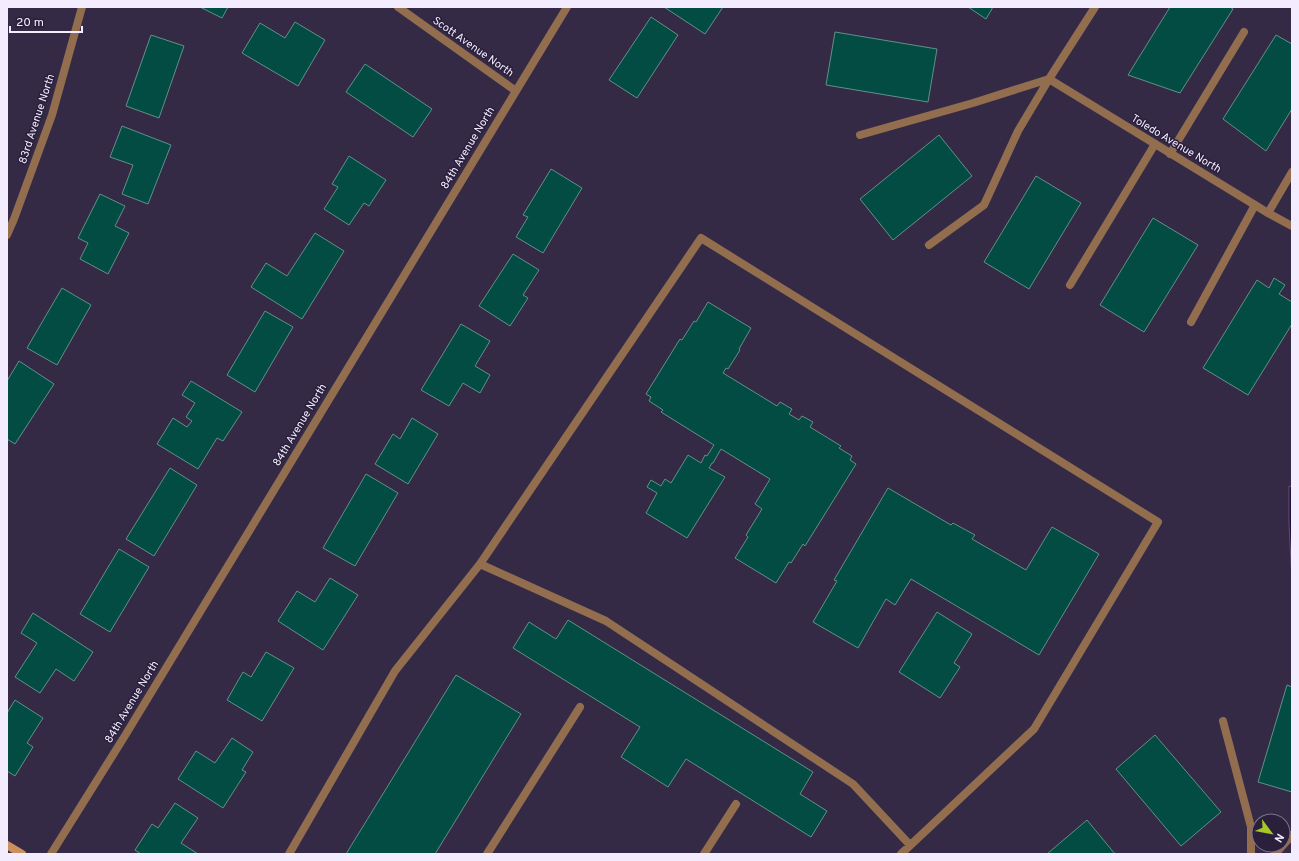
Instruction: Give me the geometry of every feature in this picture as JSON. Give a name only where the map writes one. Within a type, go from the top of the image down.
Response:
[{"type":"street","name":"83rd Avenue North","points":[[7,235],[52,115],[82,7]]},
{"type":"street","name":"Scott Avenue North","points":[[398,7],[516,91]]},
{"type":"street","name":"84th Avenue North","points":[[51,854],[126,734],[567,7]]},
{"type":"street","points":[[929,245],[984,205],[1018,132],[1049,79],[1095,7]]},
{"type":"street","points":[[1170,154],[1244,32]]},
{"type":"street","points":[[860,135],[1049,79]]},
{"type":"street","name":"Toledo Avenue North","points":[[1049,79],[1268,214],[1292,226]]},
{"type":"street","points":[[1070,285],[1155,144]]},
{"type":"street","points":[[1268,214],[1292,172]]},
{"type":"street","points":[[1191,322],[1255,205]]},
{"type":"street","points":[[288,854],[395,671],[480,564],[701,238],[1158,522],[1034,729],[901,854]]},
{"type":"street","points":[[480,564],[606,620],[853,784],[910,845]]},
{"type":"street","points":[[487,854],[580,707]]},
{"type":"street","points":[[1223,721],[1252,827],[1251,854]]},
{"type":"street","points":[[704,854],[736,804]]},
{"type":"street","points":[[1275,854],[1292,835]]},
{"type":"street","points":[[7,845],[22,854]]},
{"type":"shaded area","points":[[1289,486],[1292,487],[1292,582],[1289,523]]},
{"type":"building","points":[[200,7],[228,7],[222,18]]},
{"type":"building","points":[[664,7],[723,7],[705,34]]},
{"type":"building","points":[[968,7],[993,7],[986,19]]},
{"type":"building","points":[[1170,7],[1230,7],[1233,9],[1180,93],[1128,75]]},
{"type":"building","points":[[651,17],[678,35],[637,98],[609,80]]},
{"type":"building","points":[[295,22],[325,40],[298,86],[242,53],[260,23],[285,38]]},
{"type":"building","points":[[835,32],[937,49],[928,102],[826,85]]},
{"type":"building","points":[[151,35],[184,46],[159,118],[126,106]]},
{"type":"building","points":[[1276,35],[1292,44],[1292,109],[1266,151],[1223,119]]},
{"type":"building","points":[[365,64],[432,109],[413,137],[346,92]]},
{"type":"building","points":[[122,126],[171,145],[148,204],[122,194],[133,165],[110,157]]},
{"type":"building","points":[[939,135],[972,176],[893,240],[860,199]]},
{"type":"building","points":[[349,156],[386,180],[369,206],[364,203],[349,225],[324,209],[338,187],[332,184]]},
{"type":"building","points":[[551,169],[582,188],[543,253],[516,237],[528,217],[523,215]]},
{"type":"building","points":[[1036,176],[1081,203],[1029,289],[984,262]]},
{"type":"building","points":[[100,194],[125,206],[115,226],[129,233],[108,274],[80,259],[88,243],[78,238]]},
{"type":"building","points":[[1153,218],[1198,245],[1144,332],[1100,305]]},
{"type":"building","points":[[315,233],[344,251],[302,319],[251,287],[266,263],[287,276]]},
{"type":"building","points":[[513,254],[539,270],[523,295],[528,298],[510,326],[479,306]]},
{"type":"building","points":[[1274,278],[1285,285],[1279,294],[1292,302],[1292,324],[1248,395],[1203,368],[1257,280],[1269,288]]},
{"type":"building","points":[[62,288],[91,305],[57,365],[27,348]]},
{"type":"building","points":[[708,302],[751,328],[739,349],[740,350],[728,369],[726,368],[723,373],[777,406],[780,402],[792,409],[789,414],[799,420],[802,416],[813,422],[810,427],[841,446],[839,448],[852,456],[850,460],[856,464],[805,546],[803,544],[791,563],[789,562],[776,583],[735,558],[748,537],[746,535],[762,509],[755,504],[770,479],[721,449],[709,468],[725,477],[687,538],[646,513],[657,493],[647,487],[651,480],[661,486],[665,479],[671,483],[688,455],[701,463],[705,455],[707,456],[714,445],[661,412],[663,410],[649,401],[651,397],[646,394],[680,339],[682,340],[694,321],[696,322]]},
{"type":"building","points":[[265,311],[293,327],[255,392],[227,375]]},
{"type":"building","points":[[461,324],[490,341],[475,366],[490,375],[480,393],[463,383],[449,406],[421,390]]},
{"type":"building","points":[[19,361],[54,384],[15,444],[7,439],[7,381]]},
{"type":"building","points":[[191,381],[242,412],[223,441],[217,438],[198,469],[157,444],[173,418],[187,427],[192,421],[186,417],[195,403],[182,395]]},
{"type":"building","points":[[412,418],[438,434],[408,484],[375,464],[393,434],[400,439]]},
{"type":"building","points":[[170,468],[197,485],[154,556],[126,539]]},
{"type":"building","points":[[366,474],[398,493],[355,566],[323,548]]},
{"type":"building","points":[[888,488],[951,525],[953,523],[975,535],[972,539],[1026,570],[1052,527],[1099,554],[1039,655],[911,579],[895,605],[886,599],[858,648],[813,622],[837,581],[834,580]]},
{"type":"building","points":[[119,549],[149,567],[110,632],[80,614]]},
{"type":"building","points":[[330,578],[358,595],[323,650],[278,621],[297,591],[315,602]]},
{"type":"building","points":[[937,612],[972,634],[954,663],[960,667],[940,698],[899,672]]},
{"type":"building","points":[[33,613],[93,652],[74,681],[56,669],[40,693],[15,677],[37,643],[21,633]]},
{"type":"building","points":[[568,620],[813,772],[800,794],[827,811],[811,837],[686,759],[668,787],[621,757],[640,727],[513,648],[529,622],[556,639]]},
{"type":"building","points":[[266,652],[294,668],[262,721],[227,700],[243,672],[251,677]]},
{"type":"building","points":[[456,675],[521,714],[435,854],[346,854]]},
{"type":"building","points":[[1287,685],[1292,687],[1292,792],[1258,782]]},
{"type":"building","points":[[15,700],[43,718],[27,743],[33,747],[15,776],[7,771],[7,713]]},
{"type":"building","points":[[1155,735],[1221,812],[1181,846],[1116,769]]},
{"type":"building","points":[[232,738],[253,752],[242,770],[246,772],[223,808],[178,779],[196,751],[215,763]]},
{"type":"building","points":[[175,803],[198,818],[181,843],[198,854],[141,854],[135,850],[152,824],[158,828]]},
{"type":"building","points":[[1087,820],[1115,854],[1047,854]]}]
